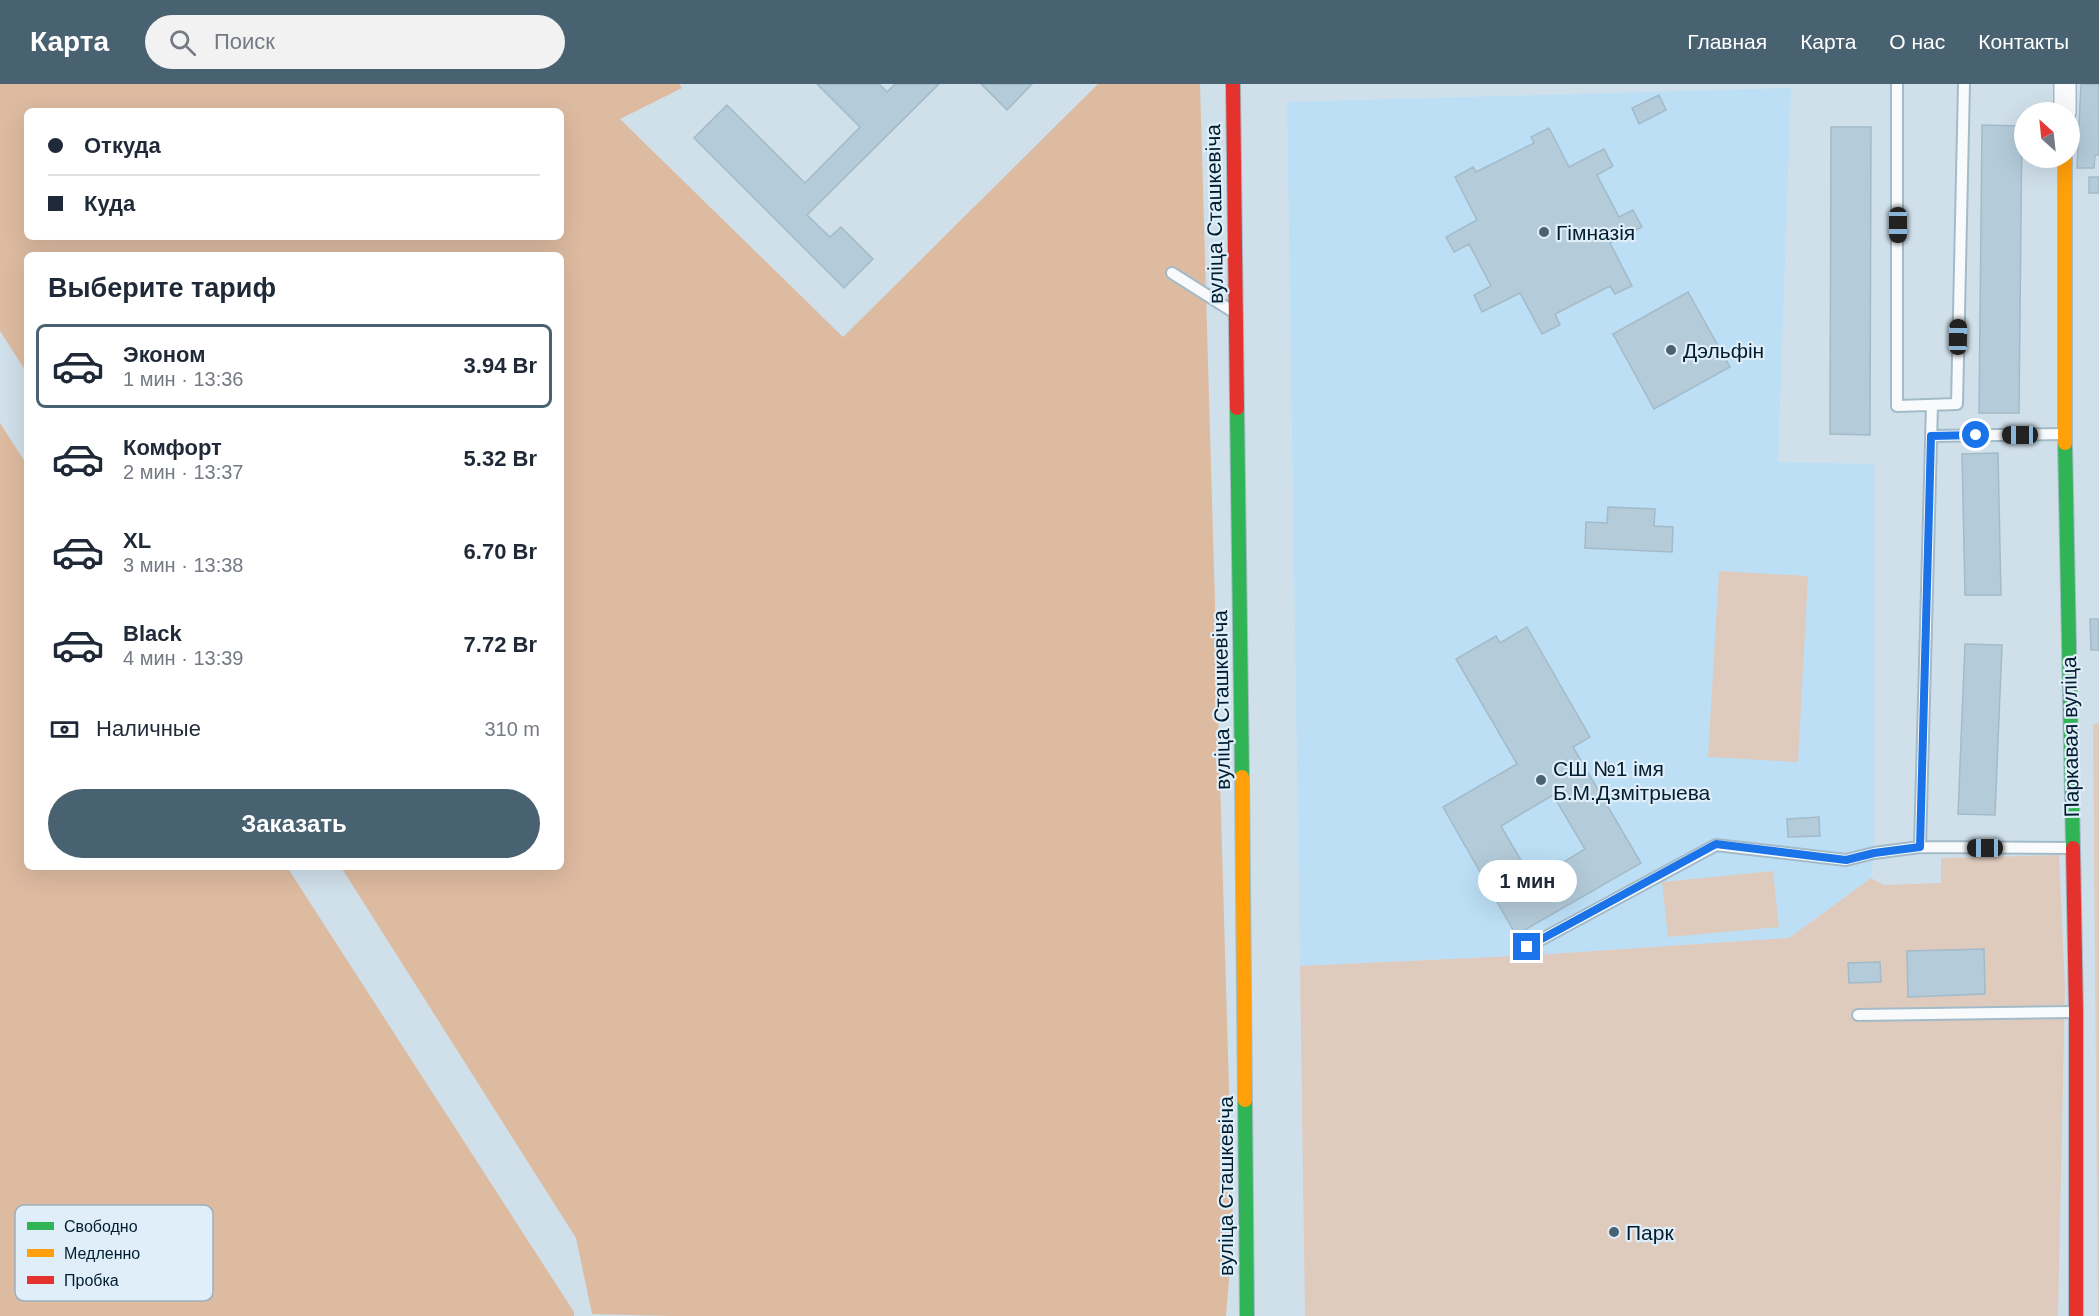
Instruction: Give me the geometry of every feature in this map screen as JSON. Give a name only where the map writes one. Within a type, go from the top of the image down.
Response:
[{"type":"street","name":"вуліца Сташкевіча","points":[[1233,84],[1247,1316]]},
{"type":"street","points":[[2065,84],[2065,102]]},
{"type":"street","name":"Паркавая вуліца","points":[[2065,168],[2065,434],[2076,1012],[2076,1316]]},
{"type":"lane","points":[[1897,84],[1897,406],[1957,404],[1964,84]]},
{"type":"lane","points":[[1172,273],[1237,315]]},
{"type":"lane","points":[[1920,847],[1932,405]]},
{"type":"lane","points":[[1931,436],[2065,434]]},
{"type":"lane","points":[[1527,947],[1716,844],[1846,860],[1874,853],[1920,847],[2072,848]]},
{"type":"lane","points":[[1858,1015],[2076,1012]]},
{"type":"shaded area","points":[[0,84],[679,84],[682,88],[620,119],[843,337],[1098,84],[1200,84],[1233,1229],[1226,1316],[592,1314],[576,1238],[343,870],[564,870],[564,252],[24,252],[24,368],[0,331]]},
{"type":"shaded area","points":[[1791,88],[1778,462],[1874,464],[1874,853],[1871,878],[1789,938],[1535,955],[1300,966],[1287,102]]},
{"type":"shaded area","points":[[0,423],[24,460],[24,870],[289,870],[574,1312],[574,1316],[0,1316]]},
{"type":"shaded area","points":[[1719,571],[1808,576],[1798,762],[1708,757]]},
{"type":"shaded area","points":[[2099,723],[2099,1316],[2098,1316],[2093,724]]},
{"type":"shaded area","points":[[2059,855],[2065,989],[2058,1316],[1305,1316],[1300,966],[1535,955],[1789,938],[1871,878],[1884,885],[1941,883],[1941,858]]},
{"type":"shaded area","points":[[1773,871],[1779,927],[1668,937],[1662,882]]},
{"type":"building","points":[[817,84],[879,84],[887,92],[895,84],[939,84],[807,215],[830,237],[841,227],[873,259],[844,288],[694,138],[727,105],[805,183],[860,127]]},
{"type":"building","points":[[981,84],[1032,84],[1007,110]]},
{"type":"building","points":[[2081,84],[2099,84],[2099,155],[2095,155],[2094,168],[2080,168]]},
{"type":"building","points":[[1659,95],[1666,110],[1639,124],[1632,108]]},
{"type":"building","points":[[1982,125],[2014,126],[2014,168],[2022,168],[2019,413],[1979,413]]},
{"type":"building","points":[[1831,127],[1871,127],[1870,435],[1830,434]]},
{"type":"building","name":"Гімназія","points":[[1549,128],[1569,167],[1604,149],[1613,166],[1597,175],[1619,217],[1633,210],[1642,227],[1610,243],[1632,286],[1615,294],[1610,286],[1555,314],[1560,325],[1542,334],[1520,293],[1482,312],[1474,295],[1491,286],[1469,244],[1454,252],[1446,237],[1477,220],[1455,177],[1473,167],[1476,172],[1534,143],[1531,137]]},
{"type":"building","points":[[2089,177],[2099,177],[2099,193],[2089,193]]},
{"type":"building","name":"Дэльфін","points":[[1688,292],[1730,367],[1654,409],[1613,334]]},
{"type":"building","points":[[1998,453],[2001,595],[1965,595],[1962,454]]},
{"type":"building","points":[[1608,507],[1655,509],[1654,526],[1673,527],[1672,552],[1585,548],[1586,522],[1607,523]]},
{"type":"building","points":[[2090,619],[2099,619],[2099,650],[2091,650]]},
{"type":"building","name":"СШ №1 імя Б.М.Дзмітрыева","points":[[1527,627],[1590,737],[1573,747],[1641,863],[1516,935],[1443,807],[1517,764],[1456,659],[1496,636],[1500,643]],"holes":[[[1553,795],[1585,849],[1533,881],[1501,826]]]},
{"type":"building","points":[[1965,644],[2002,645],[1995,815],[1958,814]]},
{"type":"building","points":[[1819,817],[1820,836],[1788,837],[1787,819]]},
{"type":"building","points":[[1984,949],[1985,994],[1908,997],[1907,951]]},
{"type":"building","points":[[1880,962],[1881,982],[1849,983],[1848,963]]},
{"type":"traffic: fast","points":[[1237,408],[1242,777]]},
{"type":"traffic: fast","points":[[2065,443],[2073,848]]},
{"type":"traffic: fast","points":[[1245,1100],[1247,1316]]},
{"type":"traffic: slow","points":[[2065,168],[2065,443]]},
{"type":"traffic: slow","points":[[1242,777],[1245,1100]]},
{"type":"traffic: jam","points":[[1233,84],[1237,408]]},
{"type":"traffic: jam","points":[[2073,848],[2076,1012],[2076,1316]]},
{"type":"place","name":"Гімназія","points":[[1544,232]]},
{"type":"place","name":"Дэльфін","points":[[1671,350]]},
{"type":"place","name":"СШ №1 імя Б.М.Дзмітрыева","points":[[1541,780]]},
{"type":"place","name":"Парк","points":[[1614,1232]]},
{"type":"route","points":[[1527,947],[1716,844],[1846,860],[1874,853],[1920,847],[1931,436],[1976,435]]}]
